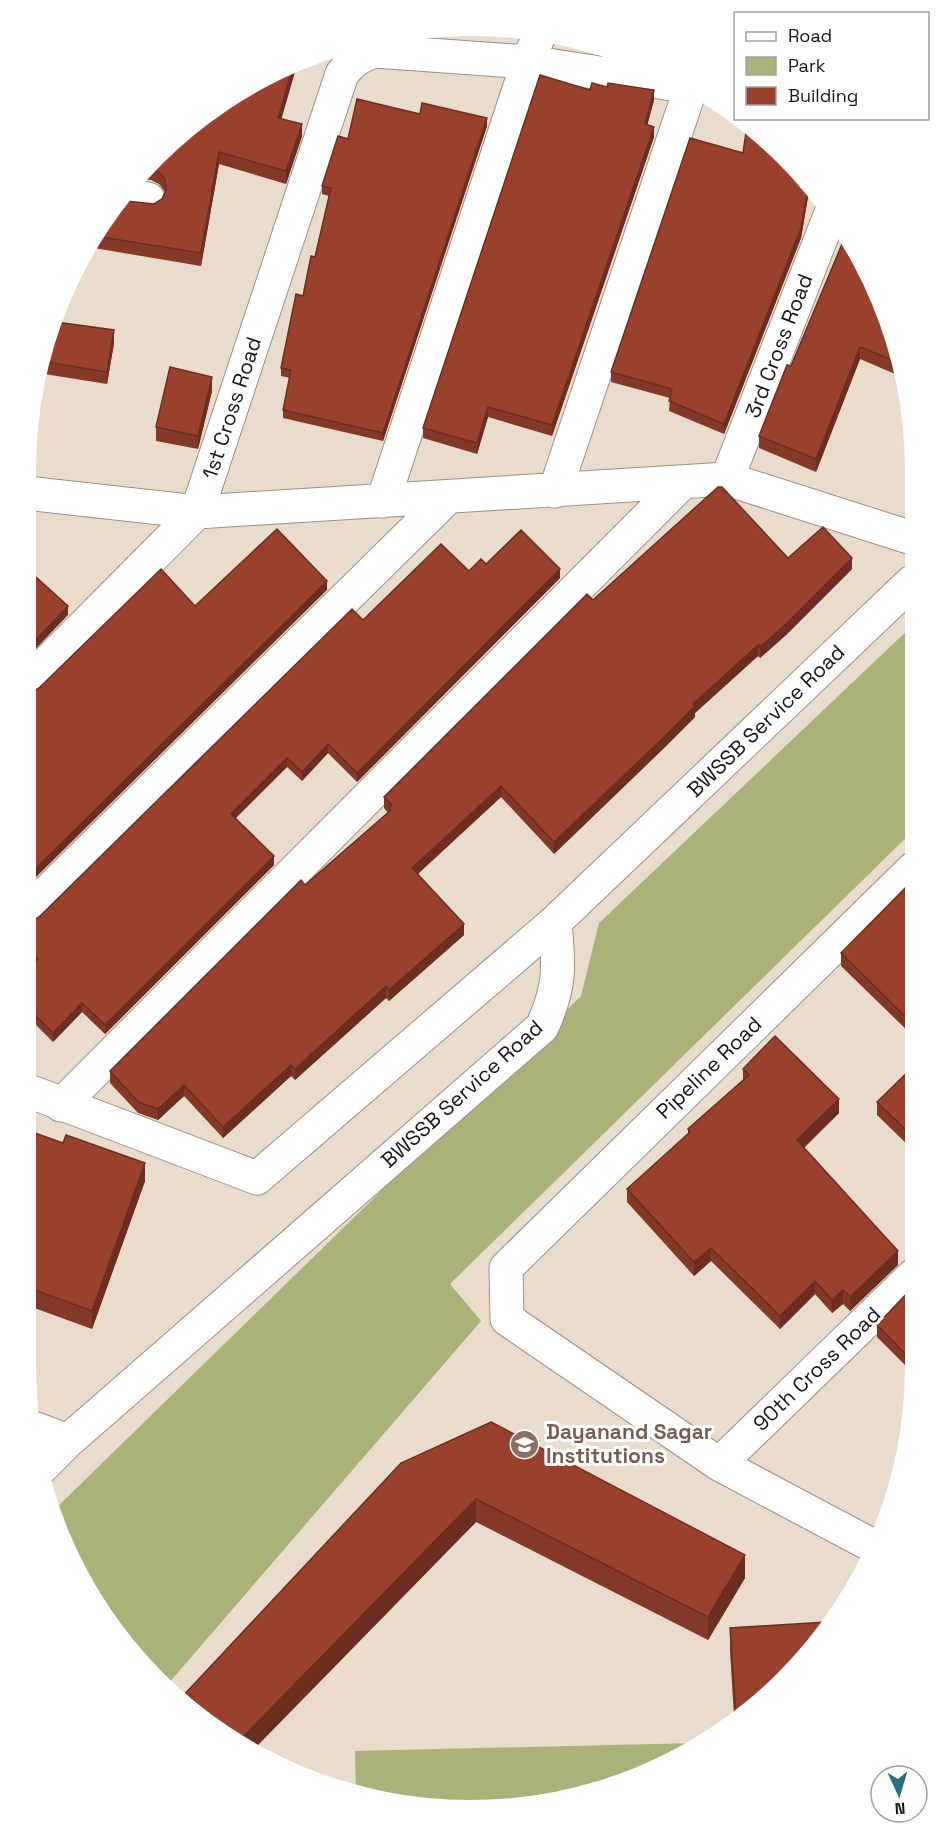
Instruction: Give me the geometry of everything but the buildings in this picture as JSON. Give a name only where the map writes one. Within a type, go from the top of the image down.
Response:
[{"type":"street","name":"1st Cross Road","points":[[36,674],[197,512],[342,74],[359,56],[375,51],[534,47]]},
{"type":"street","points":[[382,501],[534,47],[658,78]]},
{"type":"street","points":[[555,491],[689,94]]},
{"type":"street","name":"3rd Cross Road","points":[[727,479],[827,223]]},
{"type":"street","points":[[36,494],[197,512],[681,484],[727,479],[905,536]]},
{"type":"street","points":[[61,1105],[681,484]]},
{"type":"street","points":[[36,904],[448,497]]},
{"type":"street","name":"BWSSB Service Road","points":[[47,1462],[68,1441],[542,1027],[555,1000],[559,967],[555,922],[905,589]]},
{"type":"street","name":"Pipeline Road","points":[[719,1464],[507,1319],[506,1268],[905,877]]},
{"type":"street","points":[[36,1094],[257,1178],[555,922]]},
{"type":"street","name":"90th Cross Road","points":[[719,1464],[905,1284]]},
{"type":"street","points":[[41,1431],[68,1441]]},
{"type":"street","points":[[719,1464],[869,1539]]},
{"type":"green space","points":[[905,633],[905,839],[450,1284],[481,1321],[171,1680],[144,1652],[109,1607],[81,1558],[59,1505],[581,996],[599,923]]},
{"type":"green space","points":[[686,1743],[637,1767],[583,1785],[527,1796],[470,1800],[414,1796],[356,1784],[355,1751]]},
{"type":"place","name":"Dayanand Sagar Institutions","points":[[525,1444]]}]
